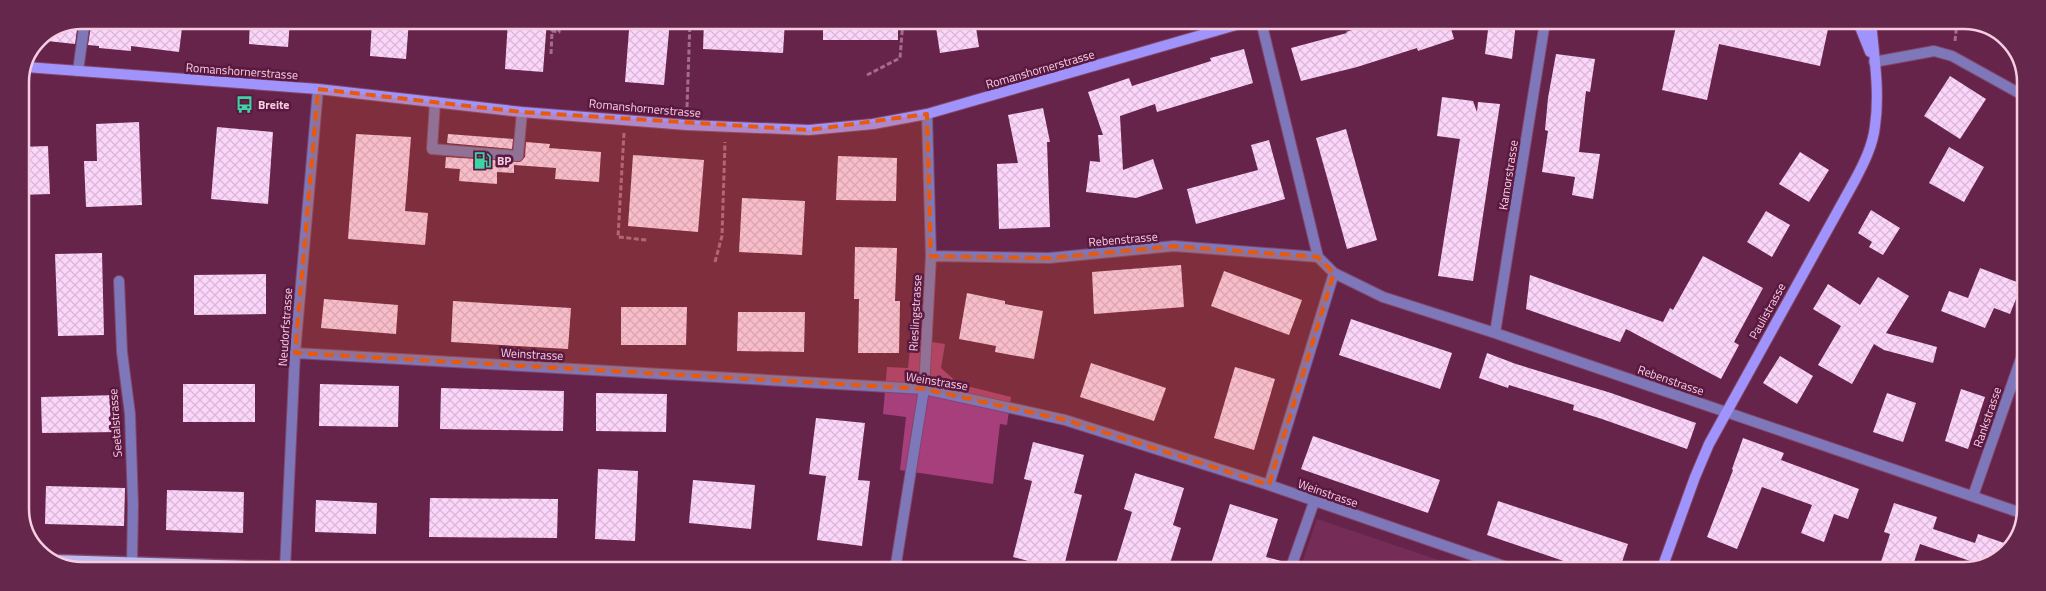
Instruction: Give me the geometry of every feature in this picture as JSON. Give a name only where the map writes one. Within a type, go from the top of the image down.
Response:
[{"type":"main road","points":[[73,561],[93,562]]},
{"type":"street","points":[[78,71],[84,29]]},
{"type":"street","name":"Romanshornerstrasse","points":[[31,67],[318,89],[522,112],[687,125],[809,130],[873,124],[927,114],[1203,29]]},
{"type":"street","points":[[1262,29],[1318,257]]},
{"type":"street","name":"Kamorstrasse","points":[[1495,332],[1544,29]]},
{"type":"street","name":"Paulistrasse","points":[[1861,29],[1874,62]]},
{"type":"street","name":"Paulistrasse","points":[[1663,562],[1695,476],[1709,444],[1855,180],[1868,153],[1875,127],[1877,97],[1872,29]]},
{"type":"street","points":[[1874,62],[1934,51],[1952,56],[2017,91]]},
{"type":"street","name":"Neudorfstrasse","points":[[285,562],[295,353],[318,89]]},
{"type":"street","points":[[435,102],[432,149],[518,156],[522,112]]},
{"type":"street","name":"Rieslingstrasse","points":[[896,562],[924,389],[931,256],[927,114]]},
{"type":"street","name":"Rebenstrasse","points":[[931,256],[1049,258],[1174,246],[1318,257],[1334,273],[1383,297],[1495,332],[2017,512]]},
{"type":"street","points":[[1269,485],[1334,273]]},
{"type":"street","name":"Seetalstrasse","points":[[119,281],[122,352],[130,414],[133,505],[132,562]]},
{"type":"street","name":"Weinstrasse","points":[[295,353],[924,389],[1065,420],[1269,485],[1314,502],[1494,562]]},
{"type":"street","name":"Rankstrasse","points":[[1973,496],[2017,370]]},
{"type":"street","points":[[1293,562],[1314,502]]},
{"type":"path","points":[[551,54],[552,31],[559,32],[559,29]]},
{"type":"path","points":[[687,107],[690,29]]},
{"type":"path","points":[[867,75],[900,58],[902,29]]},
{"type":"path","points":[[1952,56],[1956,29]]},
{"type":"path","points":[[624,133],[618,238],[648,240]]},
{"type":"path","points":[[715,262],[722,236],[725,142]]},
{"type":"highlighted area","points":[[318,89],[522,112],[809,130],[927,114],[931,256],[1049,258],[1174,246],[1318,257],[1334,273],[1269,485],[1065,420],[924,389],[295,353]]},
{"type":"shaded area","points":[[911,339],[945,344],[941,368],[959,384],[1011,397],[1007,425],[1000,424],[993,484],[900,470],[906,417],[883,414],[887,367],[908,368]]},
{"type":"shaded area","points":[[1317,519],[1444,562],[1303,562]]},
{"type":"building","points":[[91,29],[182,29],[179,52],[131,46],[131,51],[88,45]]},
{"type":"building","points":[[250,29],[289,29],[288,47],[249,44]]},
{"type":"building","points":[[372,29],[408,29],[406,59],[370,56]]},
{"type":"building","points":[[507,29],[546,29],[543,72],[505,69]]},
{"type":"building","points":[[669,29],[664,85],[625,82],[629,30]]},
{"type":"building","points":[[704,29],[784,29],[783,53],[703,49]]},
{"type":"building","points":[[823,29],[898,29],[898,40],[823,40]]},
{"type":"building","points":[[936,29],[976,29],[979,47],[940,53]]},
{"type":"building","points":[[1355,29],[1451,29],[1454,39],[1418,51],[1417,48],[1357,67],[1301,81],[1291,48]]},
{"type":"building","points":[[1488,29],[1515,29],[1512,59],[1485,54]]},
{"type":"building","points":[[1675,29],[1828,29],[1820,66],[1719,44],[1707,100],[1662,90]]},
{"type":"building","points":[[77,30],[75,44],[48,41],[62,33]]},
{"type":"building","points":[[1244,49],[1253,83],[1157,112],[1155,104],[1120,116],[1123,170],[1153,159],[1163,189],[1136,198],[1086,192],[1090,161],[1100,162],[1098,135],[1103,135],[1088,92],[1129,78],[1132,86],[1211,61],[1210,58]]},
{"type":"building","points":[[1556,54],[1595,59],[1590,92],[1586,91],[1579,152],[1600,154],[1593,199],[1572,195],[1575,177],[1542,172],[1548,131],[1545,130],[1548,98]]},
{"type":"building","points":[[1950,76],[1986,99],[1960,139],[1924,116]]},
{"type":"building","points":[[1442,97],[1473,101],[1477,112],[1478,102],[1500,104],[1473,281],[1438,276],[1460,139],[1437,136]]},
{"type":"building","points":[[1043,108],[1050,142],[1047,142],[1050,227],[999,229],[997,164],[1018,163],[1008,115]]},
{"type":"building","points":[[139,122],[142,205],[86,207],[84,161],[97,161],[96,124]]},
{"type":"building","points":[[217,127],[273,132],[268,204],[211,199]]},
{"type":"building","points":[[1346,129],[1377,240],[1347,249],[1316,138]]},
{"type":"building","points":[[356,134],[411,137],[405,211],[428,213],[425,245],[348,239]]},
{"type":"building","points":[[448,134],[513,139],[512,149],[447,143]]},
{"type":"building","points":[[1269,140],[1285,199],[1196,224],[1187,189],[1258,170],[1251,145]]},
{"type":"building","points":[[526,142],[550,144],[549,148],[601,152],[599,182],[555,179],[556,168],[514,165],[514,173],[497,172],[497,184],[459,181],[460,169],[445,168],[446,157],[520,162],[525,157]]},
{"type":"building","points":[[48,146],[50,194],[29,195],[29,147]]},
{"type":"building","points":[[1949,147],[1984,167],[1964,202],[1929,183]]},
{"type":"building","points":[[1800,152],[1829,170],[1809,202],[1779,184]]},
{"type":"building","points":[[633,155],[704,160],[698,232],[628,226]]},
{"type":"building","points":[[838,156],[897,158],[896,201],[836,200]]},
{"type":"building","points":[[742,198],[805,201],[802,255],[739,252]]},
{"type":"building","points":[[1871,210],[1900,228],[1883,255],[1869,247],[1872,242],[1858,233]]},
{"type":"building","points":[[1766,211],[1790,225],[1772,257],[1747,242]]},
{"type":"building","points":[[855,247],[897,248],[895,301],[900,301],[899,353],[858,353],[859,299],[854,299]]},
{"type":"building","points":[[102,253],[104,335],[58,336],[55,254]]},
{"type":"building","points":[[1703,256],[1763,288],[1734,342],[1739,345],[1721,379],[1626,329],[1620,342],[1526,309],[1530,275],[1663,322],[1670,308],[1673,310]]},
{"type":"building","points":[[1181,265],[1184,307],[1094,314],[1092,272]]},
{"type":"building","points":[[1980,268],[2017,282],[2017,296],[2010,314],[1994,308],[1985,328],[1941,311],[1949,291],[1968,298]]},
{"type":"building","points":[[1224,271],[1302,300],[1289,335],[1211,306]]},
{"type":"building","points":[[266,274],[266,314],[194,315],[194,275]]},
{"type":"building","points":[[1878,277],[1909,296],[1886,333],[1937,347],[1933,363],[1884,350],[1874,344],[1852,384],[1818,365],[1841,326],[1813,309],[1828,284],[1860,305]]},
{"type":"building","points":[[967,293],[1005,301],[1005,304],[1043,311],[1034,359],[995,352],[996,346],[959,339]]},
{"type":"building","points":[[324,299],[398,305],[396,334],[321,328]]},
{"type":"building","points":[[453,301],[571,308],[568,349],[451,342]]},
{"type":"building","points":[[621,307],[687,307],[686,345],[621,345]]},
{"type":"building","points":[[738,312],[805,312],[804,352],[737,351]]},
{"type":"building","points":[[1351,319],[1452,353],[1440,389],[1339,355]]},
{"type":"building","points":[[1487,353],[1696,423],[1687,449],[1573,410],[1574,405],[1509,385],[1508,388],[1479,378]]},
{"type":"building","points":[[1780,356],[1813,376],[1797,404],[1763,383]]},
{"type":"building","points":[[1091,363],[1166,388],[1154,421],[1080,397]]},
{"type":"building","points":[[1235,367],[1275,379],[1254,450],[1214,438]]},
{"type":"building","points":[[183,384],[255,384],[255,422],[183,422]]},
{"type":"building","points":[[320,384],[399,386],[398,427],[319,426]]},
{"type":"building","points":[[441,388],[564,391],[563,431],[440,429]]},
{"type":"building","points":[[1961,389],[1985,397],[1968,449],[1945,441]]},
{"type":"building","points":[[596,393],[667,394],[666,432],[596,431]]},
{"type":"building","points":[[1887,393],[1916,403],[1903,442],[1873,432]]},
{"type":"building","points":[[118,395],[119,432],[42,433],[41,397]]},
{"type":"building","points":[[816,418],[865,423],[858,480],[870,481],[862,546],[817,540],[826,476],[809,474]]},
{"type":"building","points":[[1313,436],[1440,480],[1428,513],[1301,469]]},
{"type":"building","points":[[1743,438],[1784,453],[1781,460],[1859,489],[1848,519],[1834,514],[1824,542],[1801,533],[1812,505],[1762,487],[1737,549],[1707,537],[1733,470]]},
{"type":"building","points":[[1033,442],[1084,455],[1074,493],[1082,495],[1065,562],[1032,562],[1013,557],[1032,481],[1024,479]]},
{"type":"building","points":[[598,469],[638,471],[635,541],[595,539]]},
{"type":"building","points":[[1135,473],[1184,488],[1173,525],[1181,528],[1170,562],[1116,562],[1132,512],[1124,509]]},
{"type":"building","points":[[693,480],[755,485],[751,529],[689,523]]},
{"type":"building","points":[[46,486],[125,488],[124,526],[45,524]]},
{"type":"building","points":[[167,490],[244,492],[243,533],[166,530]]},
{"type":"building","points":[[430,498],[558,499],[557,538],[429,537]]},
{"type":"building","points":[[316,500],[377,503],[376,534],[315,532]]},
{"type":"building","points":[[1498,501],[1628,544],[1622,562],[1566,562],[1487,535]]},
{"type":"building","points":[[1894,503],[1937,517],[1933,529],[1975,543],[1978,534],[2005,543],[1987,557],[1974,561],[1920,544],[1914,562],[1881,562],[1890,534],[1884,532]]},
{"type":"building","points":[[1230,504],[1278,519],[1266,557],[1285,562],[1212,562]]},
{"type":"place","name":"Breite","points":[[244,104]]},
{"type":"place","name":"BP","points":[[483,160]]}]
